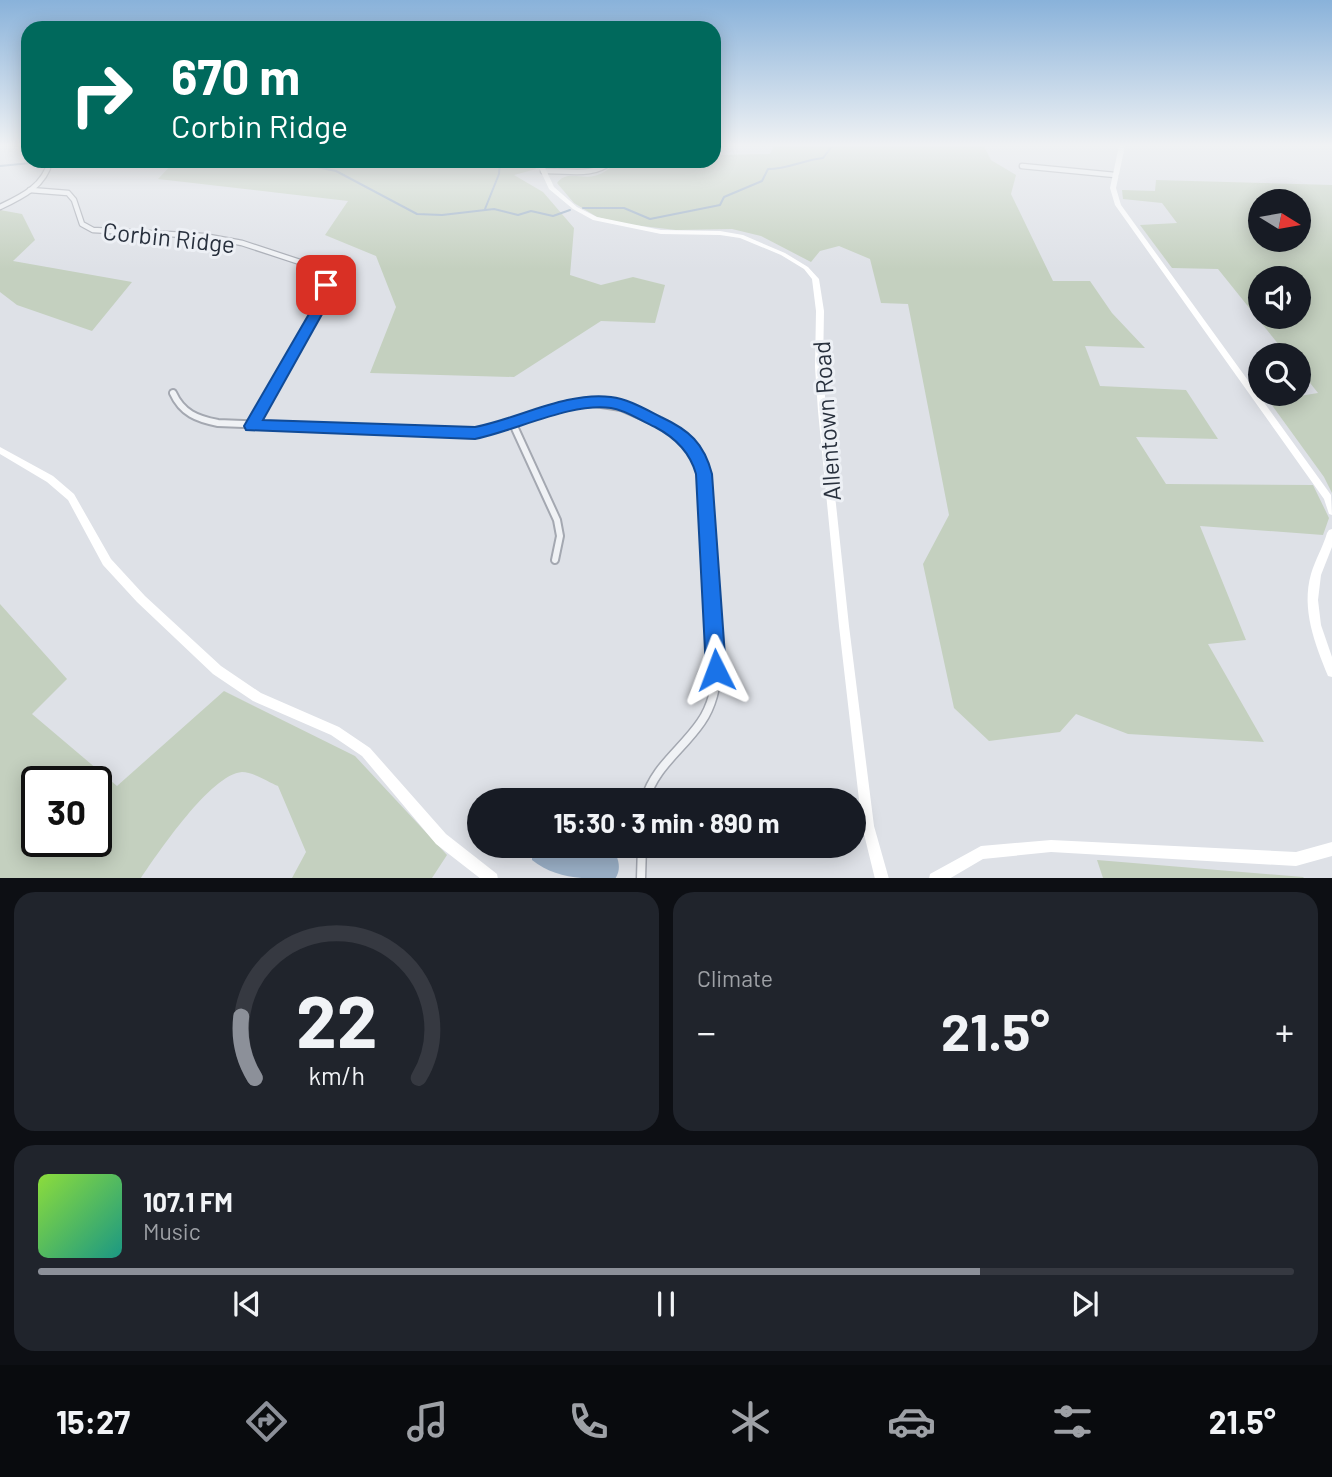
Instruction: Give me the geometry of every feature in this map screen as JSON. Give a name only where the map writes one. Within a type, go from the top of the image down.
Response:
[{"type":"street","points":[[0,207],[33,187]]},
{"type":"street","name":"Allentown Road","points":[[551,187],[558,195],[595,219],[643,230],[741,236],[783,254],[806,268],[816,279],[820,311],[819,367],[822,411],[844,626],[868,826],[882,878]]},
{"type":"street","points":[[1114,187],[1114,197],[1125,217],[1328,498],[1332,511]]},
{"type":"street","name":"Corbin Ridge","points":[[30,190],[68,194],[74,200],[82,224],[93,230],[223,238],[288,257],[312,266],[320,273],[326,285],[324,298],[252,426]]},
{"type":"street","points":[[173,393],[177,405],[191,416],[208,421],[252,426],[475,433],[513,424],[573,404],[612,402],[674,430],[699,454],[704,474],[709,520],[716,690],[701,724],[655,771],[649,788]]},
{"type":"street","points":[[513,424],[557,520],[560,536],[555,560]]},
{"type":"street","points":[[0,450],[50,479],[71,497],[107,562],[141,599],[217,670],[257,697],[335,731],[366,752],[441,839],[492,878]]},
{"type":"street","points":[[1332,533],[1311,600],[1315,629],[1332,672]]},
{"type":"street","points":[[935,878],[981,853],[1051,846],[1296,859],[1332,849]]},
{"type":"street","points":[[642,858],[642,878]]},
{"type":"green space","points":[[227,187],[534,187],[543,192],[574,228],[570,275],[601,285],[633,277],[665,285],[655,323],[601,321],[514,377],[370,373],[396,307],[376,256],[325,235],[348,201]]},
{"type":"green space","points":[[560,187],[1013,187],[1011,194],[1053,281],[1090,281],[1112,313],[1145,348],[1085,346],[1100,386],[1186,390],[1218,439],[1136,437],[1166,484],[1313,485],[1329,518],[1323,535],[1200,526],[1246,640],[1208,644],[1264,742],[1128,734],[1076,714],[1060,732],[989,741],[954,708],[923,564],[949,515],[908,304],[881,303],[870,259],[839,246],[820,251],[811,262],[761,236],[732,229],[676,230],[625,224],[597,217],[574,203]]},
{"type":"green space","points":[[1155,187],[1332,187],[1332,493],[1324,477],[1273,406],[1311,406],[1311,394],[1318,393],[1311,384],[1311,343],[1277,343],[1266,329],[1311,329],[1311,266],[1248,266],[1248,306],[1218,269],[1172,268],[1140,225],[1177,223],[1162,203],[1123,199],[1122,190],[1155,191]]},
{"type":"green space","points":[[0,210],[22,214],[35,240],[13,261],[132,282],[92,331],[17,305],[0,292]]},
{"type":"green space","points":[[0,604],[67,679],[32,714],[93,766],[21,766],[21,857],[112,857],[112,782],[117,786],[224,691],[355,756],[447,855],[432,878],[292,878],[306,852],[278,786],[256,775],[242,772],[229,776],[201,800],[172,834],[141,878],[0,878]]},
{"type":"green space","points":[[1097,860],[1303,877],[1304,878],[1103,878]]},
{"type":"water","points":[[617,858],[619,870],[616,878],[571,877],[550,871],[532,860]]},
{"type":"waterway","points":[[366,187],[417,214],[442,215],[494,209],[518,215],[531,211],[553,216],[570,210]]},
{"type":"waterway","points":[[485,209],[494,187]]},
{"type":"waterway","points":[[583,208],[624,208],[650,219],[720,205],[724,197],[748,187]]},
{"type":"route","points":[[326,285],[324,298],[252,426],[475,433],[492,431],[573,404],[612,402],[674,430],[690,442],[699,454],[704,474],[709,520],[716,670]]}]
